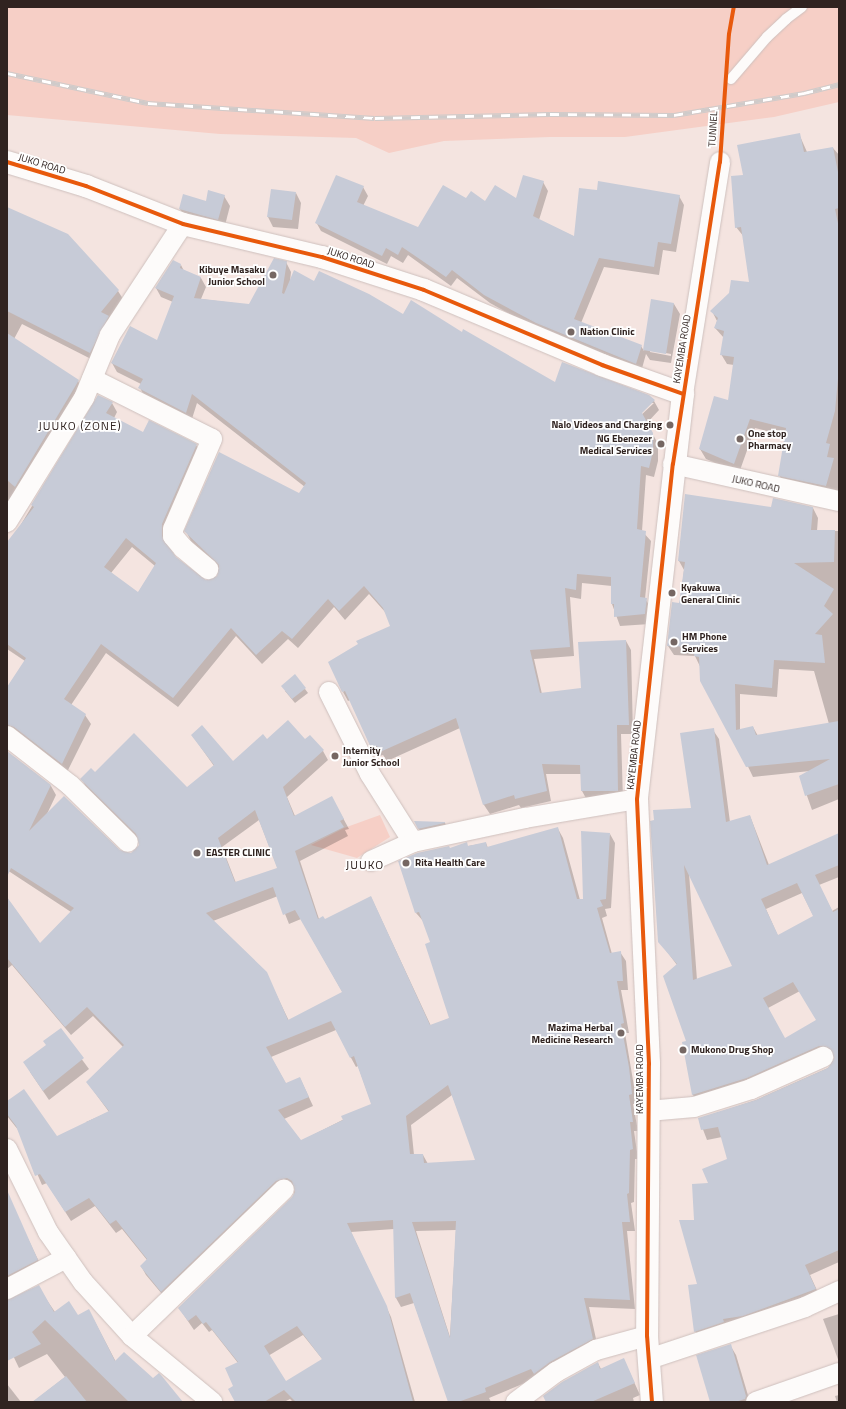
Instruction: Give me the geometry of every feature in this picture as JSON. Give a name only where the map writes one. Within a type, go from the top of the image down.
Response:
[{"type":"street","name":"JUKO ROAD","points":[[7,162],[86,186],[183,224],[322,257],[424,290],[602,365],[682,394]]},
{"type":"street","name":"KAYEMBA ROAD","points":[[652,1402],[646,1336],[649,1064],[638,800],[673,464],[682,394],[720,162]]},
{"type":"street","points":[[7,522],[84,398],[110,335],[183,224]]},
{"type":"street","points":[[92,379],[212,439],[173,529],[173,536],[183,548],[208,569]]},
{"type":"street","name":"JUKO ROAD","points":[[673,464],[839,501]]},
{"type":"street","points":[[329,692],[370,774],[413,842]]},
{"type":"street","points":[[7,736],[70,784],[128,842]]},
{"type":"street","points":[[371,861],[413,842],[525,818],[638,800]]},
{"type":"street","points":[[648,1111],[694,1107],[751,1089],[823,1057]]},
{"type":"street","points":[[7,1149],[48,1232],[83,1282],[132,1336],[212,1402]]},
{"type":"street","points":[[132,1336],[284,1189]]},
{"type":"street","points":[[7,1289],[66,1258]]},
{"type":"street","points":[[649,1359],[798,1310],[839,1291]]},
{"type":"street","points":[[516,1402],[556,1372],[596,1350],[646,1336]]},
{"type":"street","points":[[756,1402],[839,1374]]},
{"type":"lane","points":[[732,79],[767,38],[786,19],[802,7]]},
{"type":"shaded area","points":[[7,7],[499,7],[580,10],[839,7],[839,102],[774,117],[625,137],[550,137],[444,141],[389,153],[356,138],[220,134],[7,115]]},
{"type":"shaded area","points":[[380,815],[390,837],[357,858],[311,845],[344,828]]},
{"type":"building","points":[[800,133],[804,152],[833,147],[839,177],[839,208],[835,209],[839,228],[839,368],[835,411],[826,443],[830,444],[827,457],[834,458],[826,486],[778,476],[786,428],[750,419],[734,464],[699,449],[714,396],[728,400],[734,357],[720,355],[724,331],[714,328],[718,318],[710,311],[729,293],[731,280],[749,282],[741,227],[735,228],[731,176],[743,175],[737,145]]},
{"type":"building","points":[[336,175],[364,186],[357,202],[418,227],[443,185],[466,198],[471,191],[485,201],[495,185],[516,198],[523,175],[544,181],[533,216],[574,236],[579,188],[597,190],[598,181],[680,195],[671,244],[658,242],[654,267],[599,258],[574,319],[642,345],[636,364],[536,323],[484,295],[452,270],[446,277],[402,247],[398,255],[386,248],[382,256],[315,223]]},
{"type":"building","points":[[271,189],[296,192],[292,220],[267,217]]},
{"type":"building","points":[[208,190],[225,195],[218,220],[179,209],[183,194],[206,201]]},
{"type":"building","points":[[7,207],[68,234],[119,290],[101,312],[109,316],[90,353],[7,311]]},
{"type":"building","points":[[274,258],[287,261],[282,293],[284,294],[294,270],[314,281],[319,271],[369,294],[403,314],[411,300],[462,332],[463,329],[555,382],[562,362],[649,395],[655,400],[642,413],[653,433],[653,451],[649,468],[641,466],[637,529],[646,531],[640,597],[647,598],[645,614],[614,617],[614,604],[611,604],[611,577],[577,574],[576,590],[565,588],[570,647],[530,650],[540,693],[581,688],[578,642],[626,640],[629,725],[617,725],[618,791],[581,791],[580,765],[542,764],[547,791],[515,799],[514,795],[483,805],[456,718],[380,752],[377,746],[371,748],[345,691],[342,692],[328,662],[358,644],[356,641],[390,626],[383,608],[364,586],[339,611],[328,599],[292,639],[282,631],[256,655],[231,628],[173,698],[101,644],[64,699],[86,714],[62,764],[14,727],[7,725],[7,687],[26,658],[7,644],[7,542],[34,507],[31,505],[98,395],[113,402],[106,413],[143,432],[149,420],[197,444],[162,524],[162,536],[176,557],[206,580],[217,576],[219,565],[184,531],[219,452],[299,493],[306,483],[192,394],[186,413],[138,388],[143,379],[111,363],[130,326],[157,340],[174,296],[155,288],[173,260],[181,264],[180,268],[201,277],[194,298],[249,304]],"holes":[[[126,538],[156,563],[138,592],[104,567]]]},
{"type":"building","points":[[651,299],[674,303],[666,354],[643,350]]},
{"type":"building","points":[[7,333],[79,380],[15,487],[7,480]]},
{"type":"building","points":[[685,494],[771,507],[773,498],[813,507],[811,530],[835,530],[834,562],[794,563],[834,589],[824,606],[833,614],[815,634],[822,635],[825,663],[774,660],[772,688],[735,684],[736,730],[753,726],[756,735],[839,721],[839,784],[805,796],[799,776],[830,759],[746,767],[700,681],[699,657],[694,656],[695,647],[667,646],[672,602],[679,603],[685,562],[678,561]]},
{"type":"building","points":[[295,674],[306,688],[292,699],[281,686]]},
{"type":"building","points":[[288,720],[305,739],[310,735],[324,750],[283,787],[294,816],[332,796],[344,819],[340,821],[344,827],[295,851],[318,919],[323,916],[325,919],[371,896],[430,1025],[449,1018],[425,944],[430,942],[419,912],[415,913],[398,861],[417,853],[449,846],[450,848],[467,842],[468,846],[486,842],[487,847],[558,827],[577,899],[583,899],[581,831],[610,833],[606,899],[600,900],[603,906],[597,908],[610,953],[621,951],[623,981],[617,981],[624,1023],[621,1024],[629,1067],[632,1094],[629,1095],[633,1122],[630,1122],[633,1149],[630,1150],[629,1193],[627,1194],[630,1222],[622,1222],[630,1300],[584,1298],[593,1339],[550,1362],[534,1374],[531,1369],[485,1388],[486,1392],[458,1402],[448,1402],[410,1293],[395,1298],[393,1220],[347,1223],[387,1306],[413,1402],[296,1402],[284,1390],[264,1402],[235,1402],[228,1389],[233,1386],[225,1368],[238,1362],[206,1322],[203,1324],[196,1315],[188,1321],[178,1308],[292,1197],[295,1192],[292,1181],[287,1178],[276,1181],[161,1292],[140,1266],[147,1259],[116,1220],[110,1224],[89,1198],[65,1212],[40,1174],[35,1176],[16,1126],[7,1114],[7,1101],[24,1089],[57,1136],[109,1111],[86,1082],[124,1045],[87,1007],[65,1027],[7,958],[7,897],[40,943],[74,908],[11,868],[7,877],[7,751],[51,785],[29,831],[64,796],[120,850],[131,853],[139,845],[136,834],[80,779],[91,768],[95,772],[134,733],[187,787],[214,765],[191,735],[202,725],[233,761],[263,734],[267,739]],"holes":[[[255,810],[277,868],[235,882],[218,838]],[[273,887],[283,915],[295,910],[342,992],[288,1020],[267,972],[206,913]],[[331,1021],[350,1058],[354,1056],[371,1104],[341,1116],[343,1120],[301,1140],[278,1110],[309,1097],[300,1077],[286,1083],[266,1047]],[[448,1085],[475,1160],[424,1163],[423,1154],[410,1154],[406,1116]],[[456,1221],[450,1338],[412,1222]],[[297,1326],[322,1359],[286,1381],[264,1346]]]},
{"type":"building","points":[[714,728],[726,822],[750,815],[767,865],[839,833],[839,865],[815,875],[833,912],[839,909],[839,1250],[805,1265],[816,1289],[743,1316],[723,1319],[724,1322],[694,1332],[688,1285],[697,1284],[679,1220],[694,1220],[692,1184],[708,1183],[702,1169],[727,1159],[718,1127],[701,1130],[698,1118],[756,1100],[828,1068],[834,1058],[829,1048],[819,1046],[747,1078],[692,1095],[682,1042],[686,1041],[663,976],[677,964],[658,942],[650,821],[654,820],[653,810],[691,808],[680,733]],"holes":[[[684,865],[732,966],[693,980]],[[797,883],[813,916],[778,935],[761,899]],[[793,982],[816,1020],[785,1038],[763,998]]]},
{"type":"building","points":[[414,821],[445,822],[445,823],[418,829]]},
{"type":"building","points":[[61,1028],[84,1058],[43,1091],[23,1062],[46,1045],[43,1041]]},
{"type":"building","points":[[7,1190],[38,1260],[7,1276]]},
{"type":"building","points":[[39,1285],[54,1312],[69,1301],[78,1315],[89,1309],[115,1361],[124,1352],[153,1378],[159,1373],[183,1402],[129,1402],[45,1320],[32,1332],[41,1344],[7,1361],[7,1300]]},
{"type":"building","points":[[731,1344],[746,1396],[745,1399],[735,1402],[710,1402],[696,1355]]},
{"type":"building","points":[[624,1358],[635,1383],[591,1402],[546,1402],[543,1396],[562,1382],[598,1362],[600,1369]]},
{"type":"building","points":[[66,1376],[87,1402],[32,1402]]},
{"type":"railway","points":[[7,73],[148,103],[375,118],[550,114],[674,115],[804,93],[839,84]]},
{"type":"cycle path","name":"TUNNEL","points":[[652,1402],[647,1336],[649,1064],[637,799],[673,464],[720,162],[729,34],[734,7]]},
{"type":"cycle path","points":[[7,162],[86,186],[183,224],[322,257],[424,290],[602,365],[683,394]]},
{"type":"place","name":"Kibuye Masaku Junior School","points":[[273,275]]},
{"type":"place","name":"Nation Clinic","points":[[571,332]]},
{"type":"place","name":"Nalo Videos and Charging","points":[[670,425]]},
{"type":"place","name":"One stop Pharmacy","points":[[740,439]]},
{"type":"place","name":"NG Ebenezer Medical Services","points":[[661,444]]},
{"type":"place","name":"Kyakuwa General Clinic","points":[[672,593]]},
{"type":"place","name":"HM Phone Services","points":[[674,642]]},
{"type":"place","name":"Internity Junior School","points":[[335,756]]},
{"type":"place","name":"EASTER CLINIC","points":[[197,853]]},
{"type":"place","name":"Rita Health Care","points":[[406,863]]},
{"type":"place","name":"Mazima Herbal Medicine Research","points":[[621,1033]]},
{"type":"place","name":"Mukono Drug Shop","points":[[683,1050]]},
{"type":"district","name":"JUUKO (ZONE)","points":[[80,426]]},
{"type":"district","name":"JUUKO","points":[[365,865]]}]
